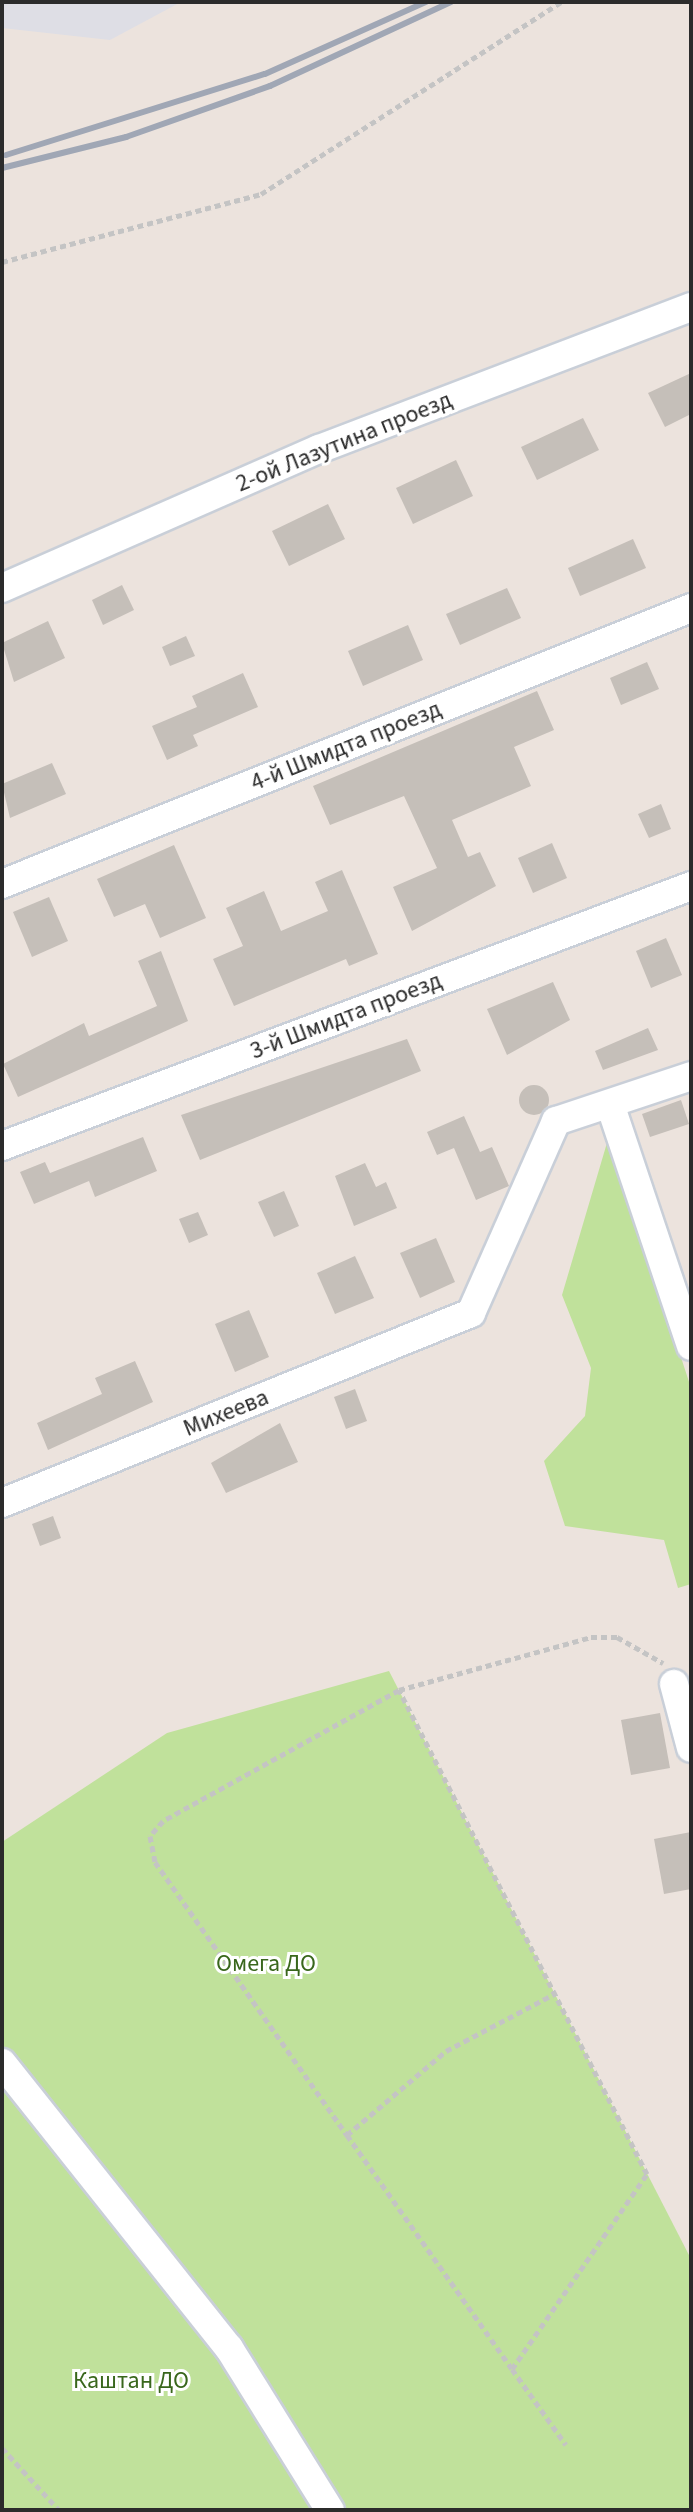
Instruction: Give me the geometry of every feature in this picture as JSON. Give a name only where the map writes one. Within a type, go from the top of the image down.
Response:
[{"type":"street","name":"2-ой Лазутина проезд","points":[[2,588],[319,449],[691,307]]},
{"type":"street","name":"4-й Шмидта проезд","points":[[2,884],[691,608]]},
{"type":"street","name":"3-й Шмидта проезд","points":[[2,1146],[691,886]]},
{"type":"street","name":"Михеева","points":[[2,1503],[471,1313],[556,1121],[691,1076]]},
{"type":"street","points":[[610,1104],[691,1346]]},
{"type":"street","points":[[674,1684],[691,1748]]},
{"type":"street","points":[[2,2063],[229,2348],[330,2510]]},
{"type":"path","points":[[2,262],[261,194],[561,2]]},
{"type":"path","points":[[566,2445],[155,1862],[150,1836],[163,1821],[399,1690],[591,1637],[645,1647],[674,1684]]},
{"type":"path","points":[[399,1690],[647,2174],[512,2369]]},
{"type":"path","points":[[347,2135],[446,2051],[554,1994]]},
{"type":"path","points":[[2,2448],[59,2510]]},
{"type":"shaded area","points":[[2,2],[181,2],[110,40],[2,28]]},
{"type":"green space","points":[[609,1136],[691,1388],[691,1584],[678,1588],[664,1540],[565,1526],[544,1461],[585,1416],[591,1368],[562,1295]]},
{"type":"green space","name":"Омега ДО","points":[[389,1671],[691,2259],[691,2510],[2,2510],[2,1842],[167,1733]]},
{"type":"building","points":[[691,373],[691,414],[665,427],[648,393]]},
{"type":"building","points":[[583,418],[599,450],[537,480],[521,447]]},
{"type":"building","points":[[456,460],[473,496],[413,524],[396,488]]},
{"type":"building","points":[[328,504],[345,539],[289,566],[272,531]]},
{"type":"building","points":[[633,539],[646,568],[580,596],[568,568]]},
{"type":"building","points":[[122,585],[134,610],[103,625],[92,600]]},
{"type":"building","points":[[507,588],[521,618],[460,645],[446,614]]},
{"type":"building","points":[[48,621],[65,658],[14,682],[2,643]]},
{"type":"building","points":[[408,625],[423,660],[363,686],[348,651]]},
{"type":"building","points":[[186,636],[195,656],[170,666],[162,647]]},
{"type":"building","points":[[647,662],[659,689],[621,705],[610,678]]},
{"type":"building","points":[[243,673],[258,707],[193,735],[198,746],[167,760],[152,726],[197,707],[192,696]]},
{"type":"building","points":[[537,691],[554,730],[514,747],[531,786],[452,820],[468,857],[480,852],[496,886],[412,931],[393,887],[437,868],[404,796],[330,825],[313,786]]},
{"type":"building","points":[[52,763],[66,794],[10,818],[2,784]]},
{"type":"building","points":[[661,804],[671,829],[649,838],[638,814]]},
{"type":"building","points":[[552,843],[567,878],[533,893],[518,858]]},
{"type":"building","points":[[174,845],[206,918],[160,938],[145,904],[114,917],[97,879]]},
{"type":"building","points":[[342,870],[378,954],[349,966],[346,959],[234,1006],[213,959],[243,946],[226,908],[264,891],[281,931],[328,911],[315,882]]},
{"type":"building","points":[[49,897],[68,941],[32,957],[13,912]]},
{"type":"building","points":[[666,938],[682,975],[651,988],[636,951]]},
{"type":"building","points":[[161,951],[188,1021],[18,1097],[3,1064],[84,1023],[89,1036],[157,1006],[138,961]]},
{"type":"building","points":[[553,982],[570,1020],[507,1055],[487,1009]]},
{"type":"building","points":[[648,1028],[658,1050],[603,1070],[595,1051]]},
{"type":"building","points":[[407,1039],[421,1071],[200,1160],[181,1115]]},
{"type":"building","points":[[534,1085],[545,1089],[549,1100],[545,1111],[534,1115],[523,1111],[519,1100],[523,1089]]},
{"type":"building","points":[[681,1100],[689,1124],[650,1137],[642,1114]]},
{"type":"building","points":[[464,1116],[480,1152],[492,1147],[509,1186],[476,1200],[454,1148],[437,1155],[427,1132]]},
{"type":"building","points":[[143,1137],[157,1171],[95,1197],[89,1181],[34,1204],[20,1172],[45,1162],[50,1173]]},
{"type":"building","points":[[365,1163],[376,1187],[386,1182],[397,1208],[354,1226],[335,1176]]},
{"type":"building","points":[[284,1191],[299,1226],[274,1237],[258,1202]]},
{"type":"building","points":[[198,1212],[208,1235],[189,1243],[179,1219]]},
{"type":"building","points":[[436,1238],[455,1282],[420,1298],[400,1253]]},
{"type":"building","points":[[355,1256],[374,1298],[335,1314],[317,1273]]},
{"type":"building","points":[[249,1310],[269,1357],[235,1372],[215,1324]]},
{"type":"building","points":[[135,1361],[153,1402],[48,1450],[37,1423],[102,1394],[95,1378]]},
{"type":"building","points":[[355,1389],[367,1421],[346,1429],[334,1397]]},
{"type":"building","points":[[280,1423],[298,1462],[226,1493],[211,1463]]},
{"type":"building","points":[[53,1516],[61,1538],[40,1546],[32,1524]]},
{"type":"building","points":[[660,1713],[670,1768],[631,1775],[621,1720]]},
{"type":"building","points":[[691,1832],[691,1889],[664,1894],[654,1839]]},
{"type":"railway","points":[[6,155],[265,74],[426,2]]},
{"type":"railway","points":[[2,168],[126,137],[270,86],[451,2]]},
{"type":"park label","name":"Каштан ДО","points":[[131,2381]]}]
